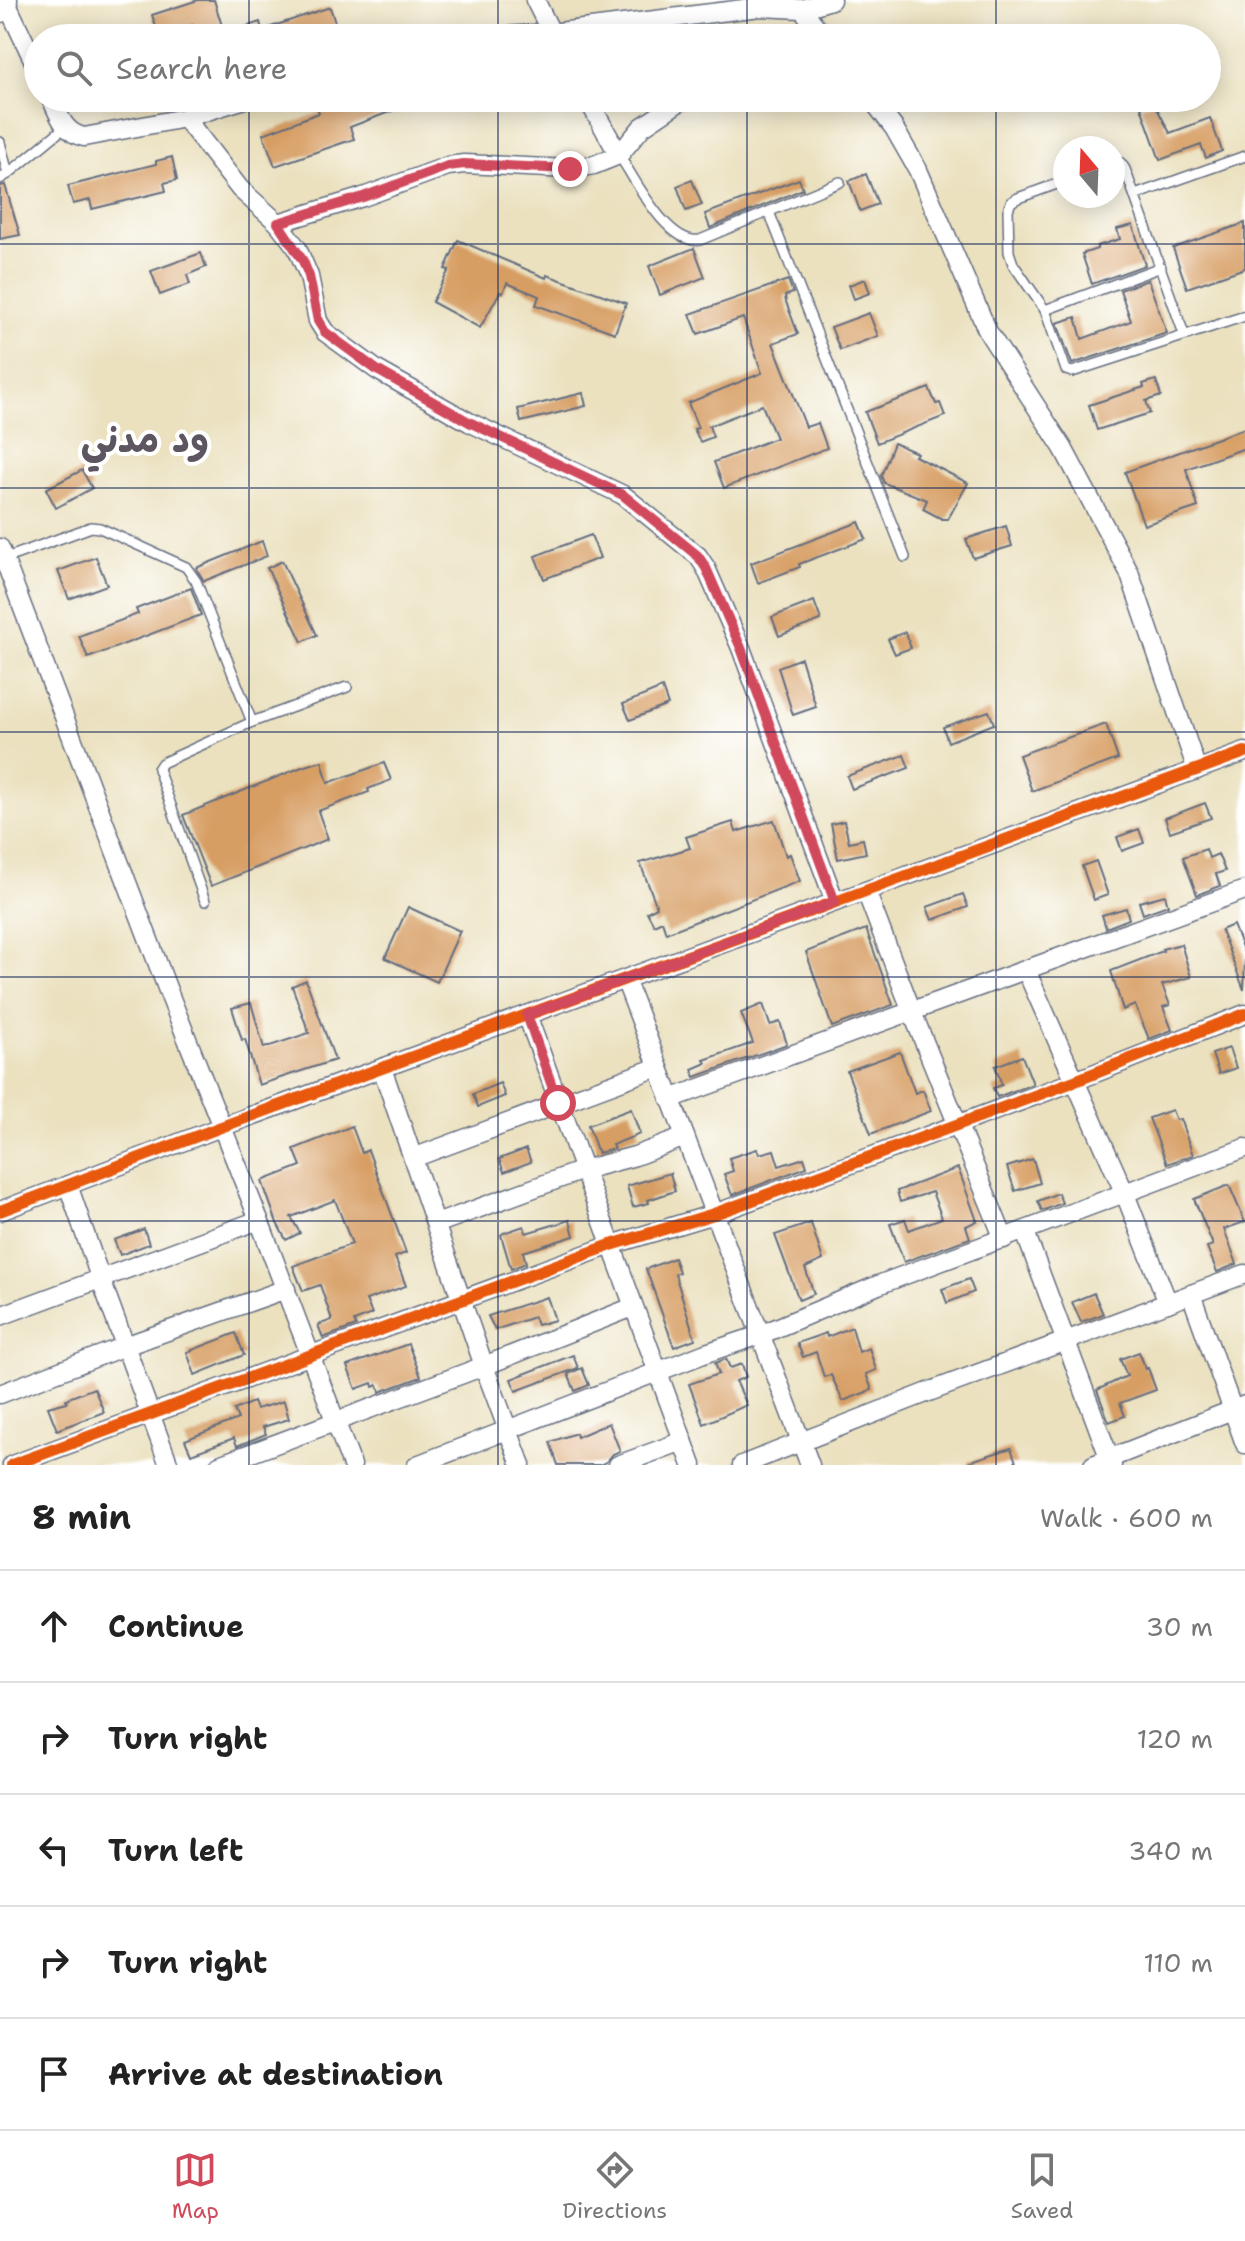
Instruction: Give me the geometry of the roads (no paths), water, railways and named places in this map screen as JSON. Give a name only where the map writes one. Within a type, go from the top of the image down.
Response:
[{"type":"main road","points":[[0,10],[5,0]]},
{"type":"street","points":[[5,0],[24,40]]},
{"type":"street","points":[[535,0],[546,24]]},
{"type":"street","points":[[638,24],[760,7],[802,9],[831,0]]},
{"type":"street","points":[[802,9],[814,24]]},
{"type":"street","points":[[58,112],[73,135],[84,137],[204,112]]},
{"type":"street","points":[[595,112],[619,155]]},
{"type":"street","points":[[278,223],[448,166],[570,169],[594,165],[619,155],[642,127],[664,112]]},
{"type":"street","points":[[882,112],[918,170],[988,332],[1063,448],[1129,572],[1197,770]]},
{"type":"street","points":[[185,118],[246,196],[278,223],[303,261],[318,321],[325,332],[377,370],[469,422],[623,495],[698,556],[741,648],[835,902]]},
{"type":"street","points":[[2,553],[7,591],[259,1220],[352,1465]]},
{"type":"street","points":[[0,1211],[835,902],[1197,770],[1243,757]]},
{"type":"street","points":[[670,1099],[1245,890]]},
{"type":"street","points":[[866,891],[1004,1239]]},
{"type":"street","points":[[1026,970],[1125,1194],[1168,1303]]},
{"type":"street","points":[[625,979],[810,1465]]},
{"type":"street","points":[[12,1465],[611,1245],[714,1214],[1075,1081],[1245,1014]]},
{"type":"street","points":[[527,1015],[692,1465]]},
{"type":"street","points":[[413,1158],[658,1067]]},
{"type":"street","points":[[382,1068],[521,1465]]},
{"type":"street","points":[[436,1224],[583,1170],[635,1156],[685,1137]]},
{"type":"street","points":[[417,1465],[760,1335],[878,1285],[1245,1148]]},
{"type":"street","points":[[68,1185],[169,1465]]},
{"type":"street","points":[[0,1316],[259,1220]]},
{"type":"street","points":[[1025,1232],[1066,1341],[1105,1463],[1239,1407]]},
{"type":"street","points":[[742,1465],[1245,1274]]},
{"type":"street","points":[[0,1394],[286,1289]]},
{"type":"street","points":[[1191,1294],[1239,1407],[1245,1444]]},
{"type":"street","points":[[219,1465],[633,1307]]},
{"type":"street","points":[[618,1465],[683,1441]]},
{"type":"lane","points":[[4,176],[65,127]]},
{"type":"lane","points":[[0,142],[4,176]]},
{"type":"lane","points":[[619,155],[663,223],[685,239],[700,240],[840,182]]},
{"type":"lane","points":[[1135,195],[1245,156]]},
{"type":"lane","points":[[1125,172],[1184,334]]},
{"type":"lane","points":[[1053,185],[1011,202],[1008,210],[1009,252],[1013,264],[1045,310],[1066,370],[1072,372],[1245,316]]},
{"type":"lane","points":[[769,212],[905,557]]},
{"type":"lane","points":[[1045,310],[1161,267]]},
{"type":"lane","points":[[2,553],[91,527],[100,528],[186,567],[196,581],[252,722]]},
{"type":"lane","points":[[205,901],[158,769],[162,763],[252,722],[347,687]]},
{"type":"district","name":"ود مدني","points":[[145,438]]}]
